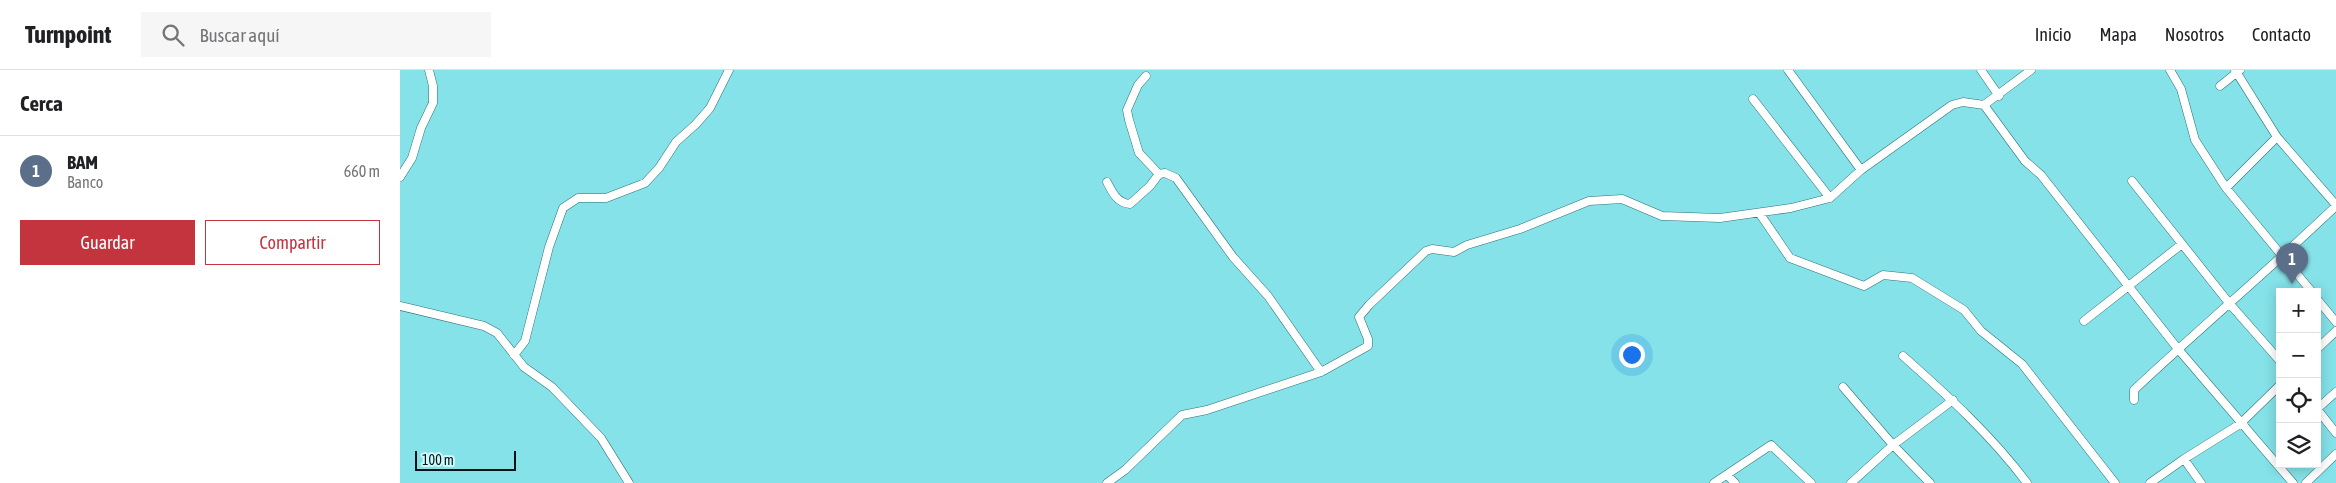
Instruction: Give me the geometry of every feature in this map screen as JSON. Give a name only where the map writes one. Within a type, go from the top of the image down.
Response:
[{"type":"street","points":[[400,178],[412,158],[421,128],[433,103],[433,86],[429,70]]},
{"type":"street","points":[[514,355],[525,341],[549,247],[563,208],[578,198],[606,198],[645,183],[659,168],[676,142],[710,108],[730,70]]},
{"type":"street","points":[[1788,70],[1861,170]]},
{"type":"street","points":[[1981,70],[2000,96]]},
{"type":"street","points":[[1984,106],[2000,96],[2031,70]]},
{"type":"street","points":[[2170,70],[2181,89],[2195,140],[2226,188],[2309,288]]},
{"type":"street","points":[[2134,400],[2134,390],[2229,303],[2283,257],[2336,206],[2277,137],[2237,71],[2220,86]]},
{"type":"street","points":[[1146,76],[1138,85],[1127,110],[1139,153],[1159,174]]},
{"type":"street","points":[[1753,99],[1830,198]]},
{"type":"street","points":[[1107,483],[1125,470],[1182,415],[1207,410],[1321,372],[1368,346],[1368,339],[1359,317],[1376,298],[1426,251],[1432,248],[1454,252],[1467,245],[1520,229],[1589,201],[1622,199],[1662,216],[1720,218],[1760,214],[1830,198],[1861,170],[1952,105],[1963,102],[1984,106],[2025,161],[2041,175],[2178,349],[2292,483]]},
{"type":"street","points":[[2226,188],[2277,137]]},
{"type":"street","points":[[1107,182],[1117,199],[1123,204],[1130,204],[1150,186],[1159,174],[1165,173],[1176,178],[1233,258],[1268,296],[1321,372]]},
{"type":"street","points":[[2132,181],[2229,303],[2276,356]]},
{"type":"street","points":[[1760,214],[1790,258],[1864,286],[1883,275],[1912,278],[1964,310],[1981,331],[2022,364],[2115,483]]},
{"type":"street","points":[[2084,321],[2182,244]]},
{"type":"street","points":[[2321,304],[2336,322]]},
{"type":"street","points":[[400,306],[484,326],[497,333],[524,367],[552,387],[601,438],[629,483]]},
{"type":"street","points":[[2321,345],[2336,331]]},
{"type":"street","points":[[1903,356],[1953,400],[2016,468],[2027,483]]},
{"type":"street","points":[[1843,387],[1893,445],[1930,483]]},
{"type":"street","points":[[2150,483],[2240,424],[2276,389]]},
{"type":"street","points":[[2321,405],[2336,392]]},
{"type":"street","points":[[1852,483],[1893,445],[1953,400]]},
{"type":"street","points":[[2321,414],[2336,433]]},
{"type":"street","points":[[1714,483],[1728,476],[1771,445],[1811,483]]},
{"type":"street","points":[[2306,483],[2336,454]]},
{"type":"street","points":[[2184,459],[2202,483]]},
{"type":"street","points":[[1728,476],[1735,483]]},
{"type":"place","name":"BAM","points":[[2292,284]]}]
